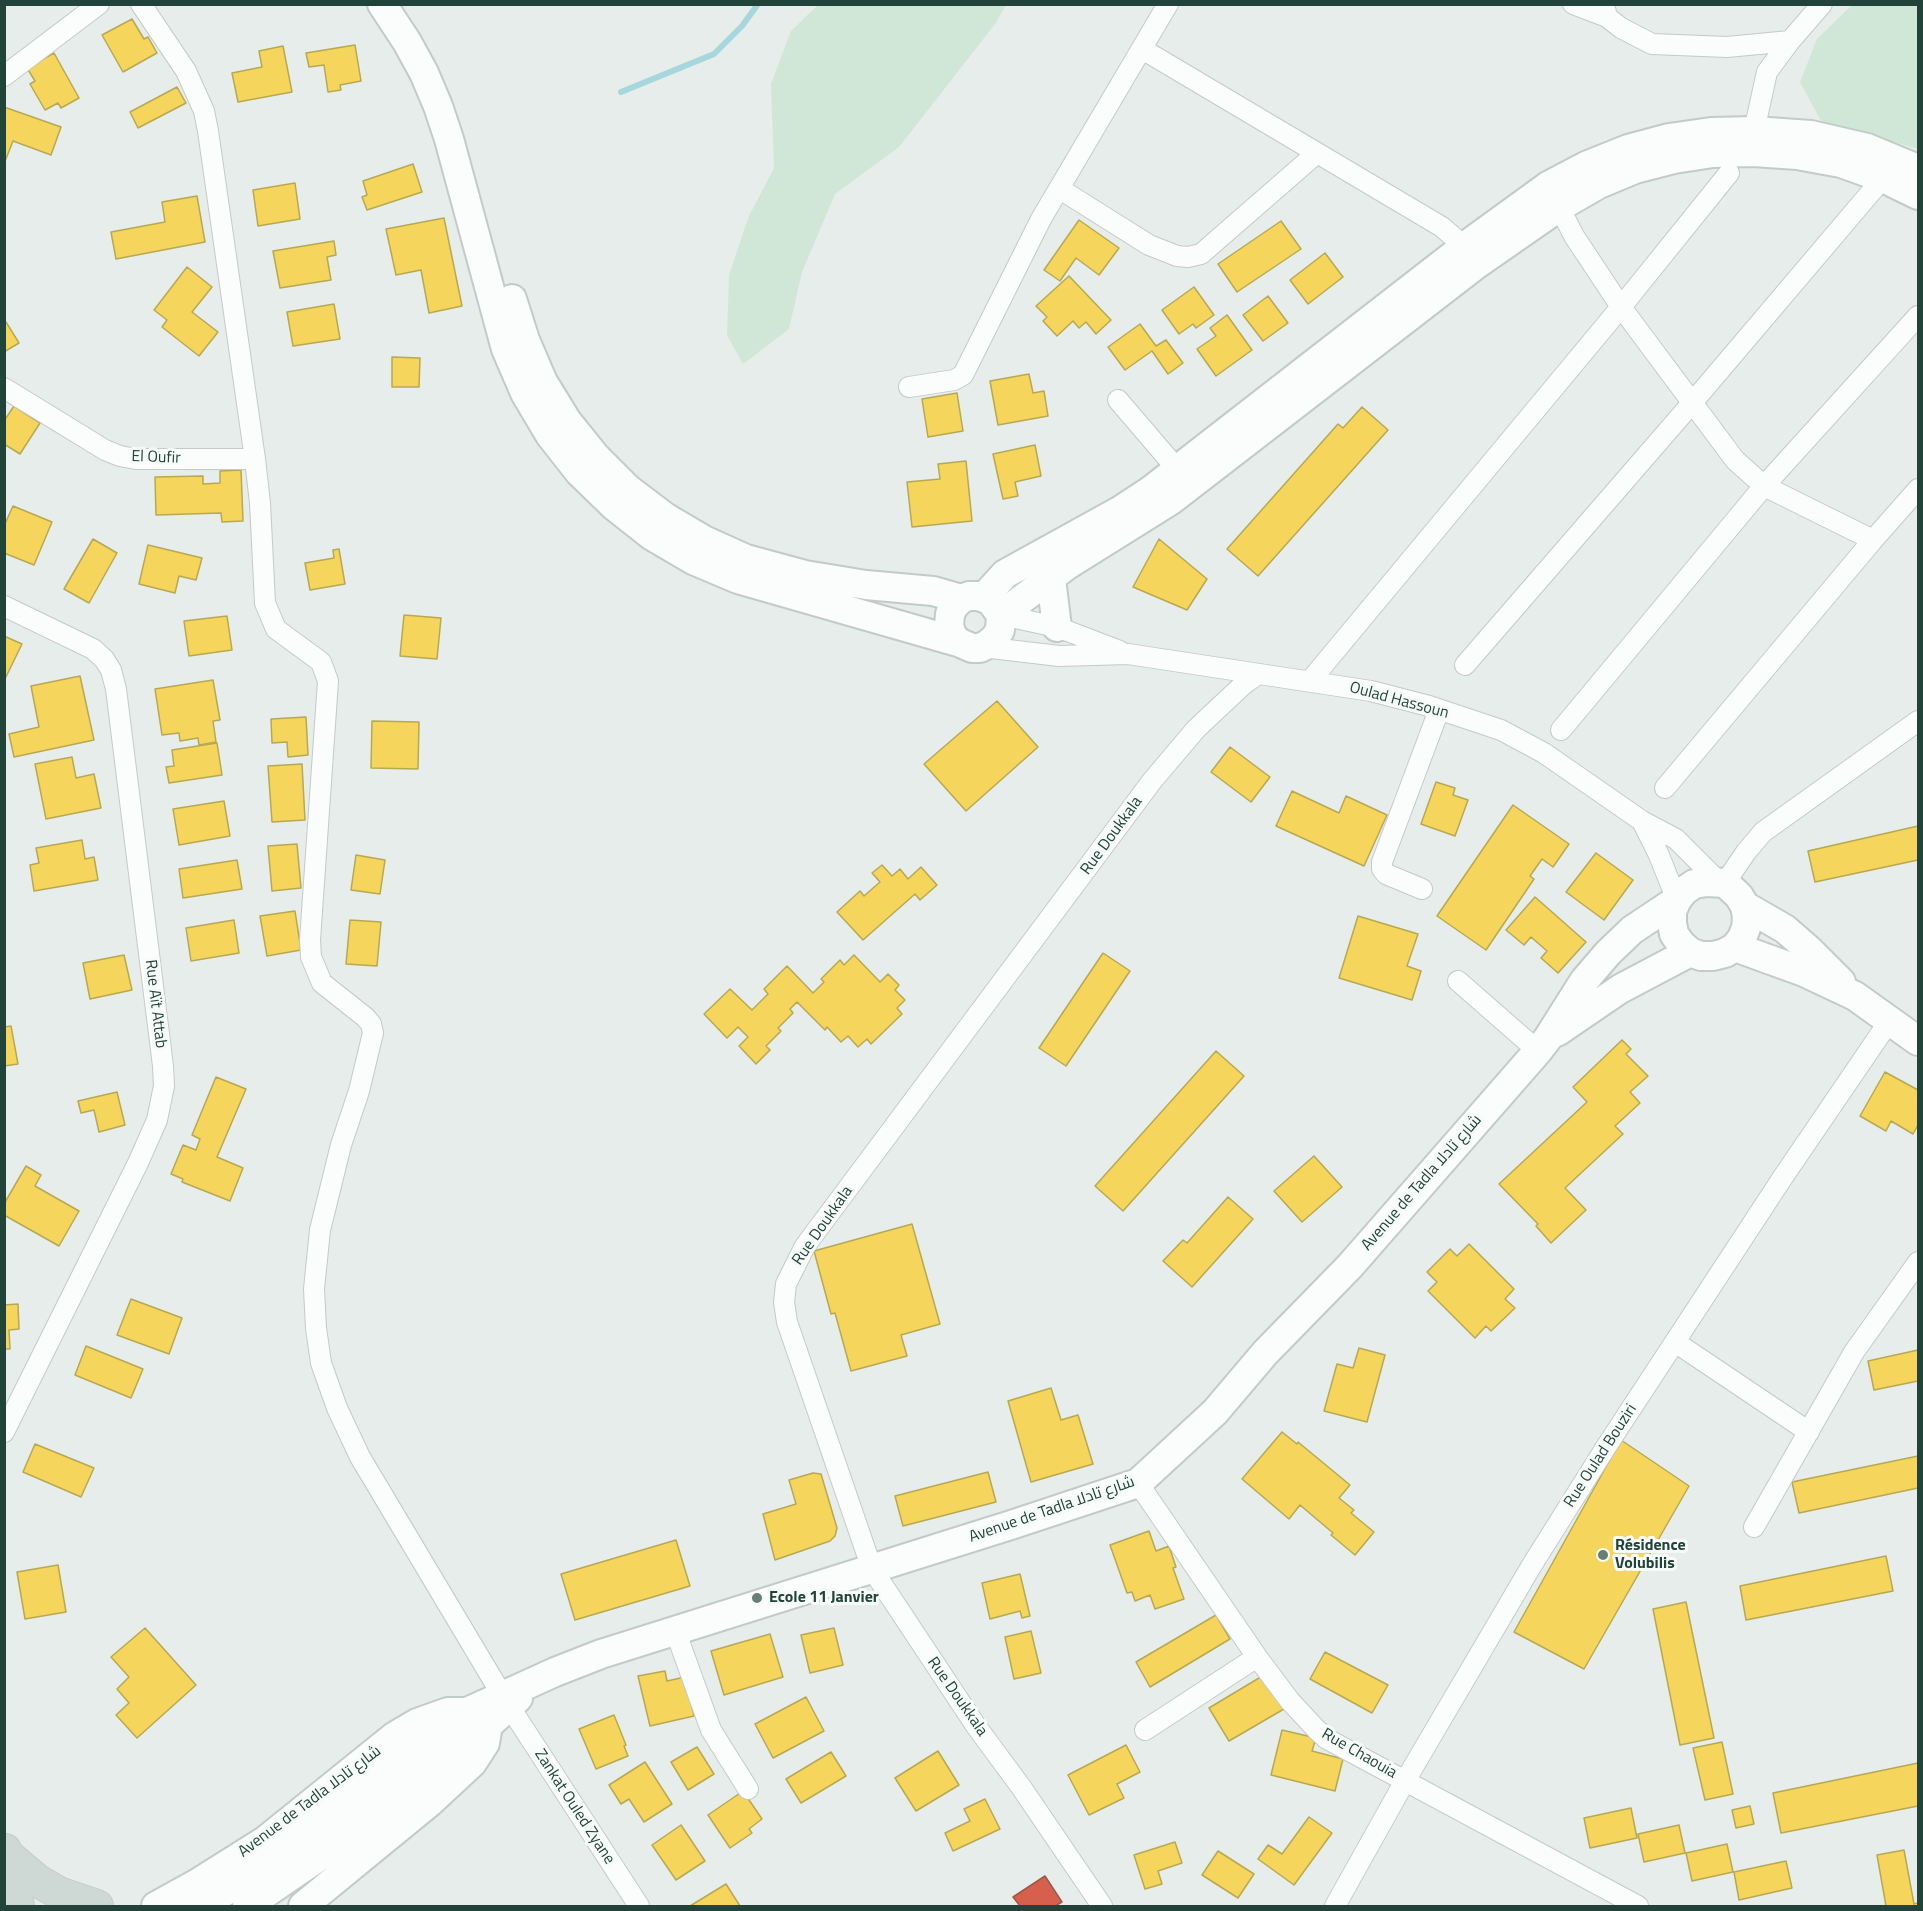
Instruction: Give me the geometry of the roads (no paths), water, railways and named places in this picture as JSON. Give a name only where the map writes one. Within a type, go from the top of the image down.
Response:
[{"type":"main road","points":[[5,1850],[18,1906]]},
{"type":"main road","points":[[5,1850],[38,1881],[80,1901],[98,1906]]},
{"type":"street","points":[[4,76],[99,4]]},
{"type":"street","name":"Zankat Ouled Zyane","points":[[141,4],[186,72],[204,111],[255,459],[263,590],[268,616],[276,629],[321,662],[328,681],[310,940],[311,957],[322,983],[365,1017],[374,1033],[359,1091],[341,1145],[320,1230],[314,1289],[321,1363],[337,1408],[360,1457],[506,1701],[639,1906]]},
{"type":"street","points":[[382,4],[407,42],[438,106],[506,349],[525,393],[550,435],[579,472],[614,506],[652,536],[693,560],[738,579],[970,644],[997,636],[1001,627],[982,604],[933,591],[866,585],[805,575],[746,559],[705,540],[665,517],[628,489],[596,457],[567,421],[543,382],[525,340],[467,132],[438,62],[403,4]]},
{"type":"street","points":[[909,387],[954,380],[963,375],[1041,219],[1168,4]]},
{"type":"street","points":[[1573,4],[1606,11],[1621,28],[1652,44],[1728,47],[1790,41]]},
{"type":"street","points":[[1753,141],[1767,72],[1822,4]]},
{"type":"street","points":[[1142,49],[1442,228],[1470,256]]},
{"type":"street","points":[[982,604],[1005,574],[1121,510],[1312,377],[1470,256],[1554,196],[1588,165],[1628,149],[1669,138],[1711,132],[1753,141],[1797,155],[1830,161],[1883,177],[1918,195]]},
{"type":"street","points":[[1753,141],[1811,135],[1867,148],[1918,169]]},
{"type":"street","points":[[1060,189],[1149,245],[1177,256],[1188,257],[1202,254],[1317,153]]},
{"type":"street","points":[[1311,681],[1622,307],[1730,173]]},
{"type":"street","points":[[1465,665],[1883,177]]},
{"type":"street","points":[[1554,196],[1579,243],[1622,307],[1735,460],[1764,486],[1873,540]]},
{"type":"street","points":[[1561,730],[1764,486],[1918,316]]},
{"type":"street","points":[[970,644],[950,632],[948,620],[952,608],[982,604],[1051,579],[1066,566],[1170,501],[1312,377]]},
{"type":"street","name":"El Oufir","points":[[4,388],[105,450],[120,456],[136,459],[255,459]]},
{"type":"street","points":[[1118,400],[1177,469]]},
{"type":"street","points":[[1665,788],[1918,489]]},
{"type":"street","points":[[1051,579],[1058,627]]},
{"type":"street","name":"Oulad Hassoun","points":[[982,604],[1058,627],[1128,654]]},
{"type":"street","name":"Rue Aït Attab","points":[[4,606],[93,649],[104,659],[111,670],[122,731],[164,1086],[157,1120],[138,1163],[4,1432]]},
{"type":"street","name":"Oulad Hassoun","points":[[970,644],[1059,656],[1128,654],[1371,691],[1439,710],[1501,730],[1544,753],[1642,821],[1677,839],[1723,883]]},
{"type":"street","name":"Rue Doukkala","points":[[1102,1906],[970,1717],[872,1569],[787,1322],[784,1302],[786,1284],[805,1246],[1152,781],[1211,714],[1258,674]]},
{"type":"street","points":[[1422,889],[1386,874],[1382,869],[1382,862],[1439,710]]},
{"type":"street","points":[[1723,883],[1763,832],[1918,721]]},
{"type":"street","name":"Oulad Hassoun","points":[[1642,821],[1677,900]]},
{"type":"street","points":[[1723,883],[1739,896],[1745,906],[1746,928],[1742,938],[1735,947],[1725,953],[1701,956],[1690,952],[1674,934],[1672,911],[1677,900],[1694,884],[1723,883]]},
{"type":"street","name":"Avenue de Tadla شارع تادلا","points":[[201,1906],[260,1870],[347,1807],[529,1684],[601,1654],[1138,1483],[1215,1412],[1265,1353],[1350,1266],[1543,1045],[1584,981],[1608,953],[1632,930],[1677,900]]},
{"type":"street","points":[[1745,906],[1785,929],[1855,996]]},
{"type":"street","points":[[1735,947],[1804,972],[1855,996],[1918,1041]]},
{"type":"street","name":"Avenue de Tadla شارع تادلا","points":[[1543,1045],[1620,989],[1690,952]]},
{"type":"street","points":[[1458,981],[1543,1045]]},
{"type":"street","name":"Rue Oulad Bouziri","points":[[1335,1906],[1405,1781],[1532,1566],[1783,1177],[1890,1020]]},
{"type":"street","points":[[1754,1527],[1854,1353],[1918,1262]]},
{"type":"street","points":[[1675,1342],[1809,1432]]},
{"type":"street","name":"Rue Chaouia","points":[[1138,1483],[1257,1657],[1290,1701],[1316,1730],[1405,1781],[1638,1906]]},
{"type":"street","points":[[675,1630],[711,1730],[748,1789]]},
{"type":"street","points":[[1145,1730],[1257,1657]]},
{"type":"street","name":"Avenue de Tadla شارع تادلا","points":[[156,1906],[266,1840],[395,1736],[434,1717],[457,1711],[478,1718]]},
{"type":"street","points":[[303,1906],[430,1802],[472,1763],[485,1743],[478,1718]]},
{"type":"street","name":"Avenue de Tadla شارع تادلا","points":[[247,1906],[387,1807],[478,1718]]},
{"type":"waterway","points":[[621,92],[714,54],[742,26],[758,4]]},
{"type":"place","name":"Résidence Volubilis","points":[[1603,1555]]},
{"type":"place","name":"Ecole 11 Janvier","points":[[757,1598]]}]
